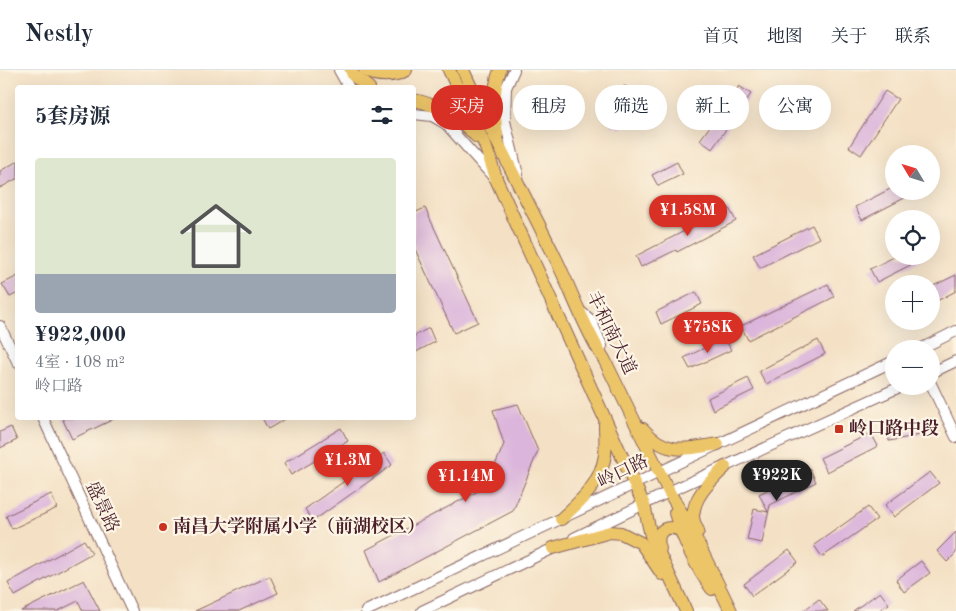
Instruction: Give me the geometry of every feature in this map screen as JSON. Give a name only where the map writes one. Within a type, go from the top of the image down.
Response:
[{"type":"main road","points":[[351,70],[366,85]]},
{"type":"main road","points":[[365,70],[370,74],[387,76],[406,70]]},
{"type":"main road","points":[[449,70],[485,145],[496,181],[635,484],[644,505],[652,536],[685,608]]},
{"type":"main road","name":"丰和南大道","points":[[463,70],[498,147],[522,191],[593,341],[604,359],[669,492],[701,549],[730,611]]},
{"type":"main road","points":[[498,147],[493,107],[497,77],[500,70]]},
{"type":"main road","points":[[416,100],[428,102],[448,112],[466,125],[485,145]]},
{"type":"main road","points":[[633,418],[652,441],[663,446],[683,450],[718,444]]},
{"type":"main road","points":[[561,519],[582,500],[596,482],[604,456],[605,419]]},
{"type":"main road","points":[[718,585],[693,517],[696,502],[707,484],[726,467]]},
{"type":"main road","points":[[669,492],[680,530],[706,581],[730,611]]},
{"type":"main road","points":[[666,567],[657,541],[661,532],[671,527],[680,530],[688,534],[701,549]]},
{"type":"main road","points":[[553,548],[610,532],[621,533],[641,543],[685,608]]},
{"type":"street","points":[[339,70],[347,85]]},
{"type":"street","points":[[514,70],[506,88],[505,121],[522,191]]},
{"type":"street","points":[[416,114],[432,116],[446,124],[496,181]]},
{"type":"street","points":[[0,326],[15,357]]},
{"type":"street","points":[[939,340],[956,332]]},
{"type":"street","points":[[940,369],[956,361]]},
{"type":"street","name":"岭口路","points":[[366,611],[885,365]]},
{"type":"street","points":[[422,611],[669,492],[885,394]]},
{"type":"street","points":[[936,395],[956,437]]},
{"type":"street","name":"盛景路","points":[[44,420],[132,611]]},
{"type":"building","points":[[885,91],[898,99],[861,155],[849,147]]},
{"type":"building","points":[[707,130],[725,130],[712,149],[700,140]]},
{"type":"building","points":[[677,162],[683,174],[658,186],[652,175]]},
{"type":"building","points":[[15,163],[15,180],[0,188],[0,171]]},
{"type":"building","points":[[885,192],[885,200],[901,200],[862,220],[855,207]]},
{"type":"building","points":[[425,208],[478,322],[454,333],[416,251],[416,212]]},
{"type":"building","points":[[729,208],[736,221],[677,252],[676,250],[641,267],[636,256]]},
{"type":"building","points":[[812,225],[819,238],[760,268],[753,255]]},
{"type":"building","points":[[885,262],[885,265],[910,265],[891,275],[885,275],[885,278],[877,282],[870,269]]},
{"type":"building","points":[[956,275],[956,291],[940,299],[940,283]]},
{"type":"building","points":[[15,278],[15,294],[10,297],[2,284]]},
{"type":"building","points":[[828,284],[834,297],[748,340],[741,326]]},
{"type":"building","points":[[696,292],[702,304],[661,324],[656,312]]},
{"type":"building","points":[[429,328],[435,342],[416,352],[416,335]]},
{"type":"building","points":[[725,338],[731,350],[690,369],[684,358]]},
{"type":"building","points":[[818,340],[825,354],[766,384],[759,371]]},
{"type":"building","points":[[748,378],[754,390],[713,410],[708,398]]},
{"type":"building","points":[[518,404],[538,451],[513,511],[379,582],[366,550],[486,487],[504,444],[493,410]]},
{"type":"building","points":[[63,420],[112,420],[72,439]]},
{"type":"building","points":[[263,420],[284,420],[268,429]]},
{"type":"building","points":[[918,421],[920,435],[889,441],[887,426]]},
{"type":"building","points":[[11,427],[17,440],[0,448],[0,432]]},
{"type":"building","points":[[341,428],[348,441],[291,475],[284,463]]},
{"type":"building","points":[[871,433],[878,446],[827,472],[820,458]]},
{"type":"building","points":[[384,453],[392,465],[313,521],[305,509]]},
{"type":"building","points":[[810,469],[816,482],[770,505],[762,543],[747,540],[754,509],[768,512],[759,494]]},
{"type":"building","points":[[930,472],[939,483],[894,517],[885,505]]},
{"type":"building","points":[[51,494],[57,508],[12,529],[6,516]]},
{"type":"building","points":[[868,507],[877,519],[822,557],[814,545]]},
{"type":"building","points":[[956,532],[956,553],[947,562],[937,551]]},
{"type":"building","points":[[84,540],[92,553],[15,596],[8,583]]},
{"type":"building","points":[[789,550],[798,562],[752,596],[744,584]]},
{"type":"building","points":[[921,561],[930,573],[904,592],[896,580]]},
{"type":"building","points":[[270,576],[278,593],[239,611],[195,611]]},
{"type":"building","points":[[84,580],[100,611],[83,611],[78,601],[58,611],[21,611]]},
{"type":"building","points":[[880,592],[889,604],[878,611],[853,611]]},
{"type":"building","points":[[819,599],[828,611],[803,611]]},
{"type":"place","name":"岭口路中段","points":[[839,429]]},
{"type":"place","name":"南昌大学附属小学（前湖校区）","points":[[163,527]]}]
